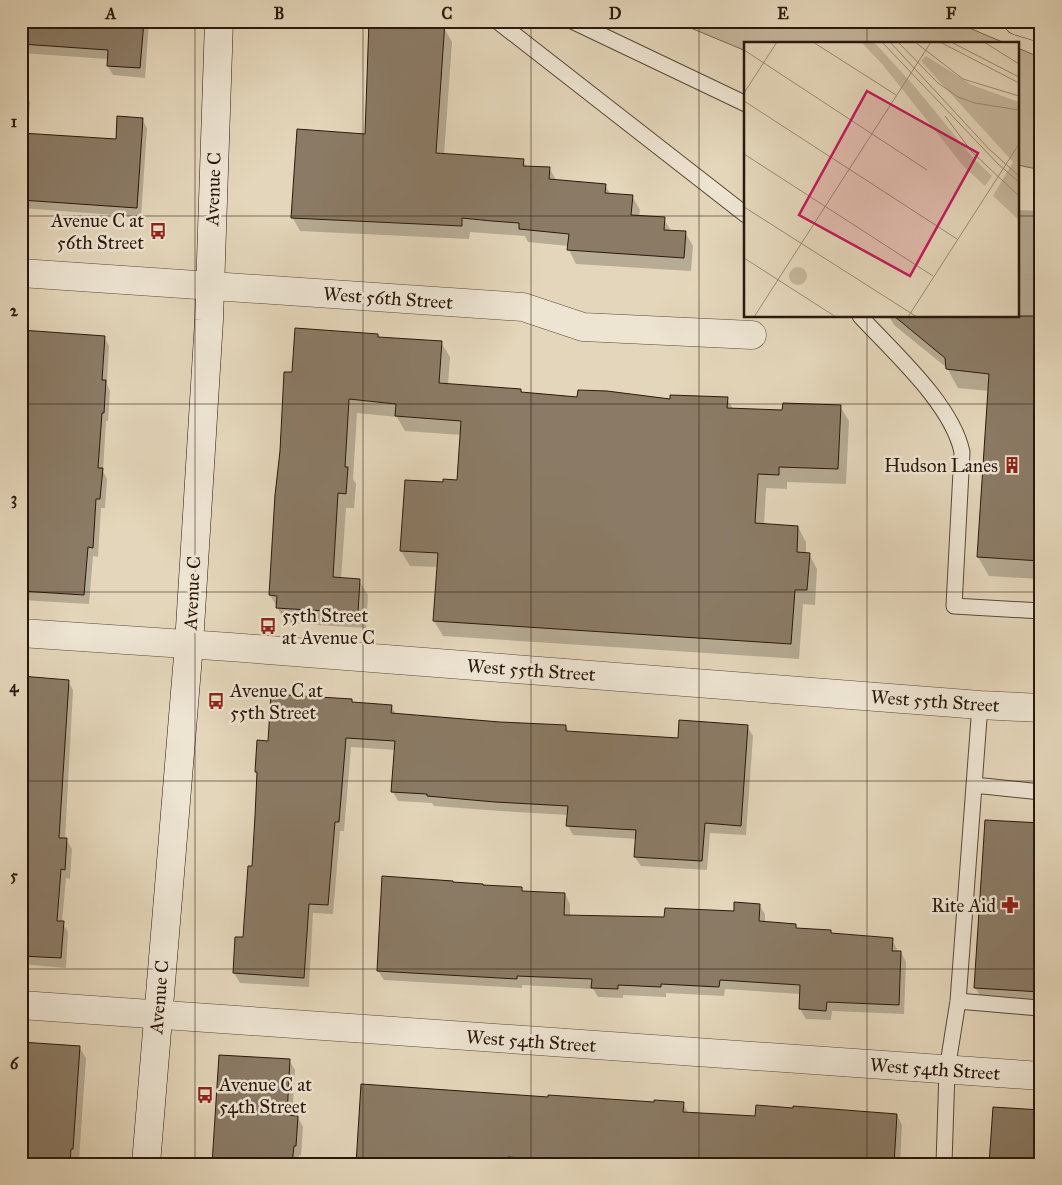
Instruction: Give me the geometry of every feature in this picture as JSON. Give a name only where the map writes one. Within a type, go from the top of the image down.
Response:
[{"type":"highway","points":[[1018,21],[1041,28]]},
{"type":"street","name":"Avenue C","points":[[146,1164],[189,644],[210,286],[219,21]]},
{"type":"street","name":"West 56th Street","points":[[21,273],[523,307],[584,327],[752,335]]},
{"type":"street","name":"West 55th Street","points":[[21,633],[1041,708]]},
{"type":"street","name":"West 54th Street","points":[[21,1005],[1041,1076]]},
{"type":"lane","points":[[497,21],[744,213]]},
{"type":"lane","points":[[572,21],[744,103]]},
{"type":"lane","points":[[862,318],[918,379],[945,412],[959,439],[962,452],[954,606],[1041,611]]},
{"type":"lane","points":[[944,1164],[947,1070],[958,1000],[980,705]]},
{"type":"lane","points":[[974,785],[1041,792]]},
{"type":"lane","points":[[958,1000],[1038,1008]]},
{"type":"shaded area","points":[[674,21],[953,21],[1002,42],[744,42],[744,50]]},
{"type":"shaded area","points":[[1020,49],[1041,58],[1041,170],[1020,165]]},
{"type":"building","points":[[21,21],[144,21],[140,68],[107,66],[108,50],[21,44]]},
{"type":"building","points":[[369,21],[445,21],[436,153],[524,159],[523,166],[550,167],[549,179],[606,184],[605,193],[633,195],[631,215],[665,217],[664,230],[686,231],[684,258],[567,250],[569,234],[519,229],[519,223],[462,218],[462,226],[291,218],[297,129],[365,134]]},
{"type":"building","points":[[117,116],[143,118],[137,208],[21,200],[21,133],[116,139]]},
{"type":"building","name":"Hudson Lanes","points":[[1020,316],[1041,316],[1041,561],[977,557],[989,374],[946,369],[945,358],[896,318],[1020,318]]},
{"type":"building","points":[[295,328],[378,334],[378,337],[442,341],[439,383],[521,389],[521,392],[577,397],[578,390],[607,391],[670,399],[670,395],[728,397],[727,408],[782,410],[783,403],[841,405],[838,469],[779,467],[779,475],[758,474],[755,523],[798,526],[797,552],[810,553],[807,590],[795,590],[791,644],[433,621],[438,553],[400,551],[405,480],[443,482],[443,479],[457,480],[461,421],[395,416],[396,404],[349,399],[345,467],[348,467],[346,494],[338,493],[333,577],[360,579],[358,613],[276,608],[277,596],[269,595],[275,495],[280,451],[284,372],[292,372]]},
{"type":"building","points":[[21,330],[105,336],[102,380],[106,380],[98,468],[103,468],[100,499],[96,499],[93,548],[88,547],[84,595],[21,591]]},
{"type":"building","points":[[21,676],[69,680],[59,838],[67,838],[65,870],[61,869],[57,921],[64,921],[61,958],[21,956]]},
{"type":"building","points":[[271,694],[352,699],[352,702],[392,705],[391,713],[500,722],[566,725],[566,731],[678,738],[679,720],[748,725],[741,826],[705,823],[702,861],[634,857],[636,830],[566,826],[568,806],[495,802],[391,792],[395,741],[346,738],[339,822],[335,822],[328,905],[309,904],[304,978],[233,973],[235,937],[243,937],[248,866],[252,866],[257,740],[268,741]]},
{"type":"building","name":"Rite Aid","points":[[985,820],[1041,823],[1041,992],[974,988]]},
{"type":"building","points":[[382,876],[522,887],[522,891],[565,893],[564,915],[664,917],[665,908],[734,911],[734,902],[760,904],[759,921],[796,924],[796,928],[831,930],[831,933],[893,938],[892,951],[901,951],[899,1005],[827,1002],[826,1011],[799,1009],[800,985],[720,980],[719,987],[661,984],[661,987],[618,985],[618,989],[591,988],[592,979],[517,976],[517,979],[377,971]]},
{"type":"building","points":[[21,1042],[80,1046],[73,1149],[71,1149],[70,1164],[21,1164]]},
{"type":"building","points":[[219,1055],[290,1059],[287,1115],[298,1116],[296,1146],[294,1146],[292,1164],[212,1164]]},
{"type":"building","points":[[361,1084],[548,1097],[548,1095],[654,1102],[654,1100],[684,1102],[683,1112],[755,1116],[756,1105],[897,1114],[894,1164],[579,1164],[579,1162],[508,1157],[508,1164],[356,1164]]},
{"type":"building","points":[[993,1107],[1041,1110],[1041,1164],[989,1164]]},
{"type":"place","name":"Avenue C at 56th Street","points":[[158,231]]},
{"type":"place","name":"Hudson Lanes","points":[[1012,465]]},
{"type":"place","name":"55th Street at Avenue C","points":[[268,626]]},
{"type":"place","name":"Avenue C at 55th Street","points":[[216,701]]},
{"type":"place","name":"Rite Aid","points":[[1010,905]]},
{"type":"place","name":"Avenue C at 54th Street","points":[[205,1095]]}]
